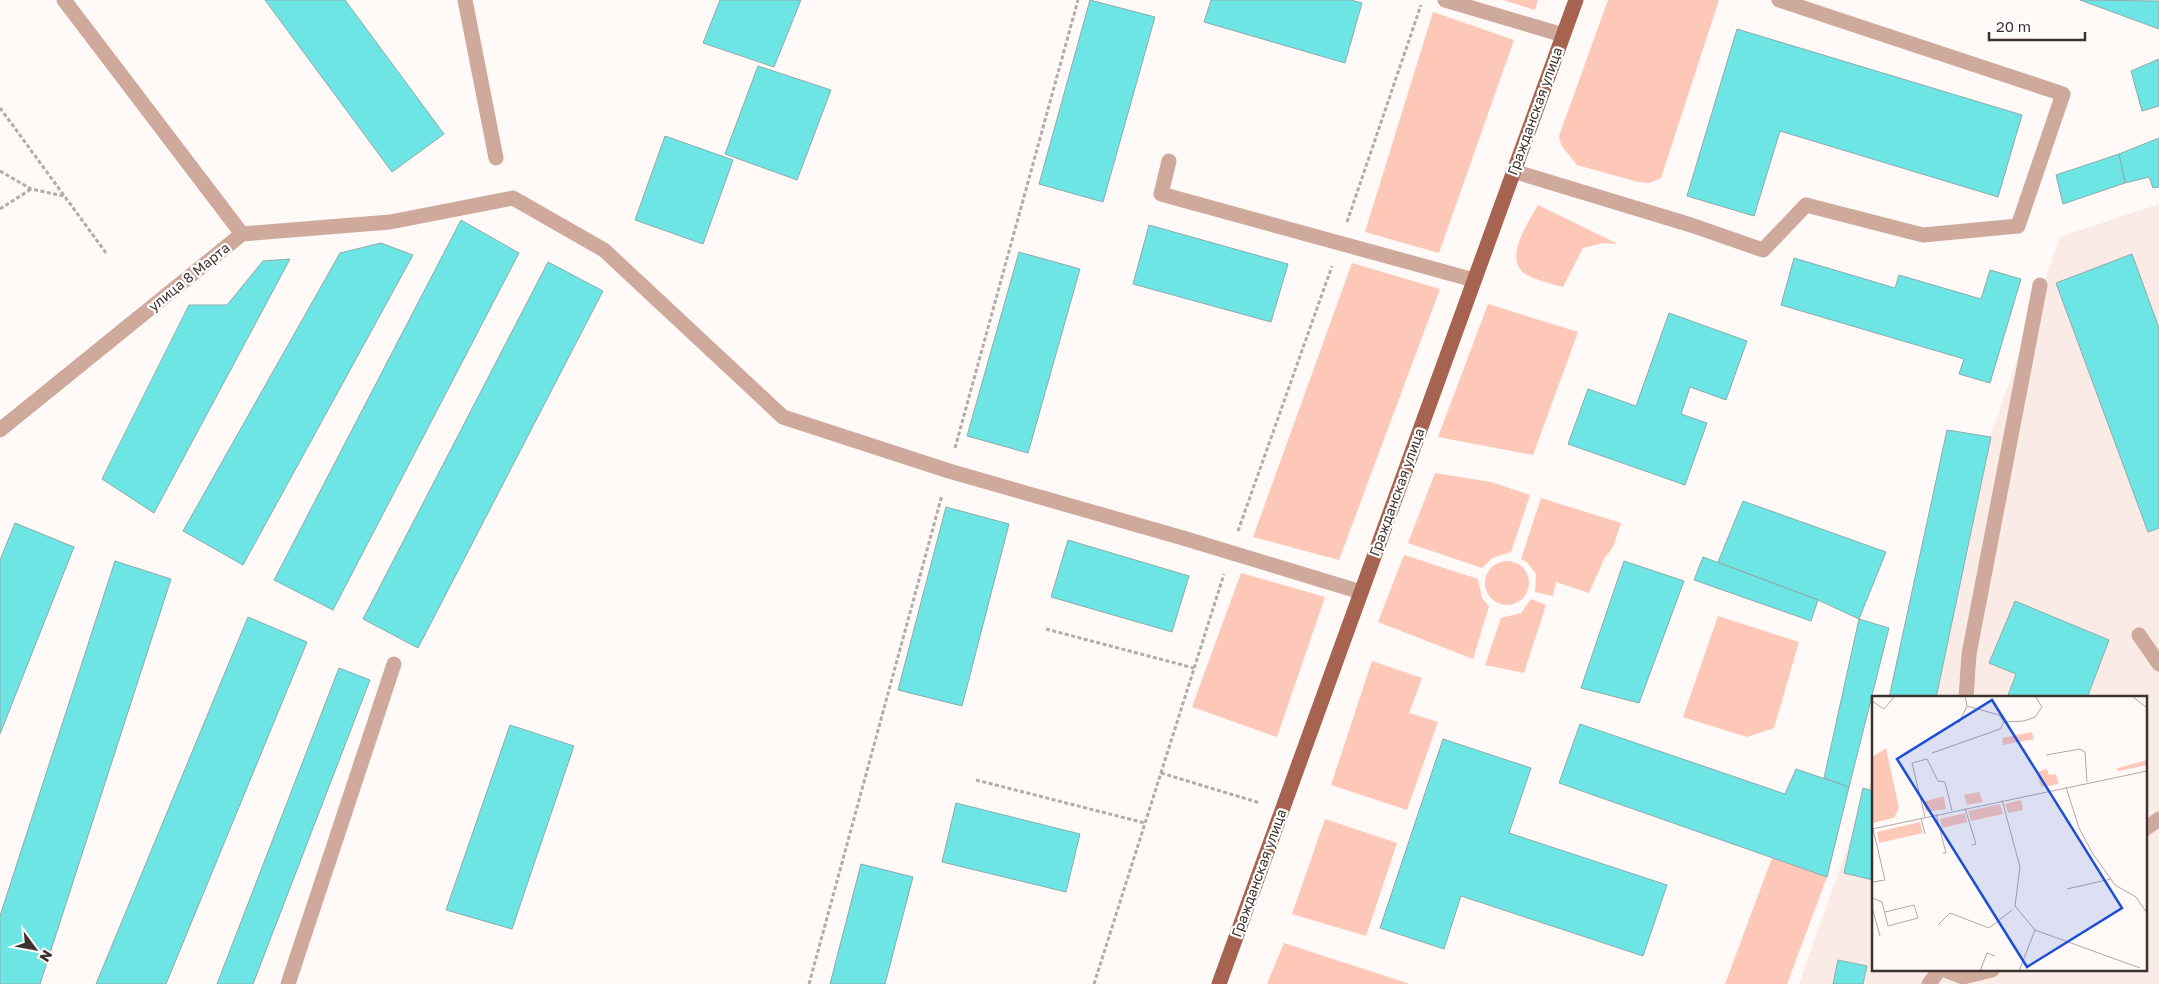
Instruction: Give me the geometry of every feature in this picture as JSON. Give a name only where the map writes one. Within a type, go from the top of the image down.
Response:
[{"type":"main road","name":"Гражданская улица","points":[[1219,984],[1576,0]]},
{"type":"street","name":"улица 8 Марта","points":[[0,430],[242,234],[64,0]]},
{"type":"street","points":[[465,0],[496,158]]},
{"type":"street","points":[[1446,0],[1562,35]]},
{"type":"street","points":[[1513,171],[1691,225],[1763,250],[1806,205],[1924,235],[2018,226],[2062,94],[1779,0]]},
{"type":"street","points":[[1169,161],[1161,194],[1474,280]]},
{"type":"street","points":[[242,234],[390,222],[513,198],[604,250],[783,417],[949,471],[1361,592]]},
{"type":"street","points":[[1966,696],[1969,654],[2040,285]]},
{"type":"street","points":[[2139,635],[2159,664]]},
{"type":"street","points":[[288,984],[394,664]]},
{"type":"street","points":[[2146,828],[2159,819]]},
{"type":"street","points":[[1929,984],[1938,972]]},
{"type":"street","points":[[1950,972],[1963,977],[1984,972]]},
{"type":"path","points":[[809,984],[1078,0]]},
{"type":"path","points":[[1094,984],[1230,552],[1340,244],[1423,0]]},
{"type":"path","points":[[0,108],[106,253]]},
{"type":"path","points":[[0,171],[31,189],[64,196]]},
{"type":"path","points":[[0,209],[31,189]]},
{"type":"path","points":[[1046,629],[1194,668]]},
{"type":"path","points":[[1161,773],[1282,809]]},
{"type":"path","points":[[976,780],[1145,823]]},
{"type":"shaded area","points":[[1503,0],[1538,0],[1535,10]]},
{"type":"shaded area","points":[[1608,0],[1719,0],[1661,178],[1649,183],[1638,182],[1577,165],[1561,145],[1559,136]]},
{"type":"shaded area","points":[[1433,12],[1514,40],[1439,253],[1365,232]]},
{"type":"shaded area","points":[[2159,204],[2159,984],[1799,984],[1872,777],[1872,972],[2146,972],[2146,696],[1900,696],[2060,237]]},
{"type":"shaded area","points":[[1538,205],[1618,244],[1603,243],[1583,248],[1563,287],[1529,276],[1521,270],[1517,262],[1516,253],[1523,232]]},
{"type":"shaded area","points":[[1352,263],[1440,289],[1339,560],[1253,537]]},
{"type":"shaded area","points":[[1488,304],[1578,332],[1533,455],[1438,437]]},
{"type":"shaded area","points":[[1435,473],[1491,482],[1530,495],[1511,552],[1492,558],[1482,568],[1408,543]]},
{"type":"shaded area","points":[[1541,498],[1621,523],[1613,547],[1604,559],[1589,593],[1556,582],[1553,596],[1535,592],[1536,574],[1527,562],[1521,559]]},
{"type":"shaded area","points":[[1404,555],[1478,579],[1482,598],[1489,606],[1473,659],[1378,622]]},
{"type":"shaded area","points":[[1503,561],[1511,561],[1523,567],[1529,583],[1523,599],[1511,605],[1503,605],[1491,599],[1485,587],[1485,579],[1491,567]]},
{"type":"shaded area","points":[[1241,573],[1325,597],[1277,737],[1192,707]]},
{"type":"shaded area","points":[[1531,599],[1546,605],[1524,673],[1485,665],[1501,618],[1521,613]]},
{"type":"shaded area","points":[[1718,616],[1799,642],[1774,728],[1747,737],[1683,717]]},
{"type":"shaded area","points":[[1372,661],[1422,678],[1409,713],[1438,722],[1407,810],[1331,785]]},
{"type":"shaded area","points":[[1325,819],[1397,843],[1366,936],[1292,914]]},
{"type":"shaded area","points":[[1772,858],[1827,877],[1787,984],[1725,984]]},
{"type":"shaded area","points":[[1284,943],[1410,984],[1267,984]]},
{"type":"building","points":[[265,0],[345,0],[444,134],[392,172]]},
{"type":"building","points":[[720,0],[801,0],[774,67],[703,43]]},
{"type":"building","points":[[1090,0],[1155,17],[1103,202],[1039,184]]},
{"type":"building","points":[[1211,0],[1351,0],[1362,3],[1345,63],[1204,22]]},
{"type":"building","points":[[2080,0],[2159,1],[2159,29]]},
{"type":"building","points":[[1737,29],[2022,115],[1998,197],[1780,131],[1754,216],[1687,196]]},
{"type":"building","points":[[2159,59],[2159,106],[2142,111],[2131,71]]},
{"type":"building","points":[[758,66],[831,90],[797,180],[725,154]]},
{"type":"building","points":[[665,136],[733,160],[703,244],[635,220]]},
{"type":"building","points":[[2159,138],[2159,187],[2153,188],[2149,177],[2125,183],[2119,154]]},
{"type":"building","points":[[2119,154],[2125,183],[2063,204],[2056,175]]},
{"type":"building","points":[[461,220],[519,253],[333,610],[274,580]]},
{"type":"building","points":[[1149,225],[1288,264],[1271,322],[1133,284]]},
{"type":"building","points":[[381,243],[413,255],[243,565],[183,531],[340,253]]},
{"type":"building","points":[[1019,252],[1080,269],[1028,453],[967,436]]},
{"type":"building","points":[[2132,254],[2159,328],[2159,528],[2148,532],[2056,283]]},
{"type":"building","points":[[1794,258],[1895,288],[1899,275],[1981,299],[1990,270],[2021,279],[1990,383],[1959,374],[1964,359],[1781,305]]},
{"type":"building","points":[[290,259],[154,513],[102,479],[189,305],[227,305],[263,261]]},
{"type":"building","points":[[548,262],[603,291],[418,648],[363,619]]},
{"type":"building","points":[[1669,313],[1747,341],[1726,400],[1690,387],[1681,414],[1707,423],[1685,485],[1568,444],[1588,389],[1636,406]]},
{"type":"building","points":[[1947,430],[1991,437],[1936,696],[1889,696]]},
{"type":"building","points":[[1743,501],[1886,552],[1859,619],[1818,600],[1718,562]]},
{"type":"building","points":[[946,507],[1009,524],[962,706],[898,690]]},
{"type":"building","points":[[15,523],[74,547],[0,734],[0,560]]},
{"type":"building","points":[[1068,540],[1189,576],[1172,632],[1051,597]]},
{"type":"building","points":[[1703,557],[1818,600],[1811,621],[1694,580]]},
{"type":"building","points":[[115,561],[171,579],[40,984],[0,984],[0,916]]},
{"type":"building","points":[[1624,561],[1684,581],[1639,703],[1581,688]]},
{"type":"building","points":[[2015,601],[2109,640],[2088,696],[2008,696],[2016,674],[1989,663]]},
{"type":"building","points":[[248,617],[307,642],[166,984],[96,984]]},
{"type":"building","points":[[1859,619],[1889,628],[1849,787],[1824,778]]},
{"type":"building","points":[[339,668],[370,680],[253,984],[217,984]]},
{"type":"building","points":[[1580,724],[1785,794],[1796,769],[1849,787],[1827,877],[1559,783]]},
{"type":"building","points":[[510,725],[574,746],[512,929],[446,910]]},
{"type":"building","points":[[1443,739],[1531,768],[1509,833],[1667,885],[1643,956],[1461,896],[1444,949],[1380,928]]},
{"type":"building","points":[[1863,788],[1872,791],[1872,880],[1844,873]]},
{"type":"building","points":[[956,803],[1080,834],[1066,892],[942,862]]},
{"type":"building","points":[[861,864],[913,877],[885,984],[830,984]]},
{"type":"building","points":[[1838,960],[1867,966],[1863,984],[1833,984]]}]
